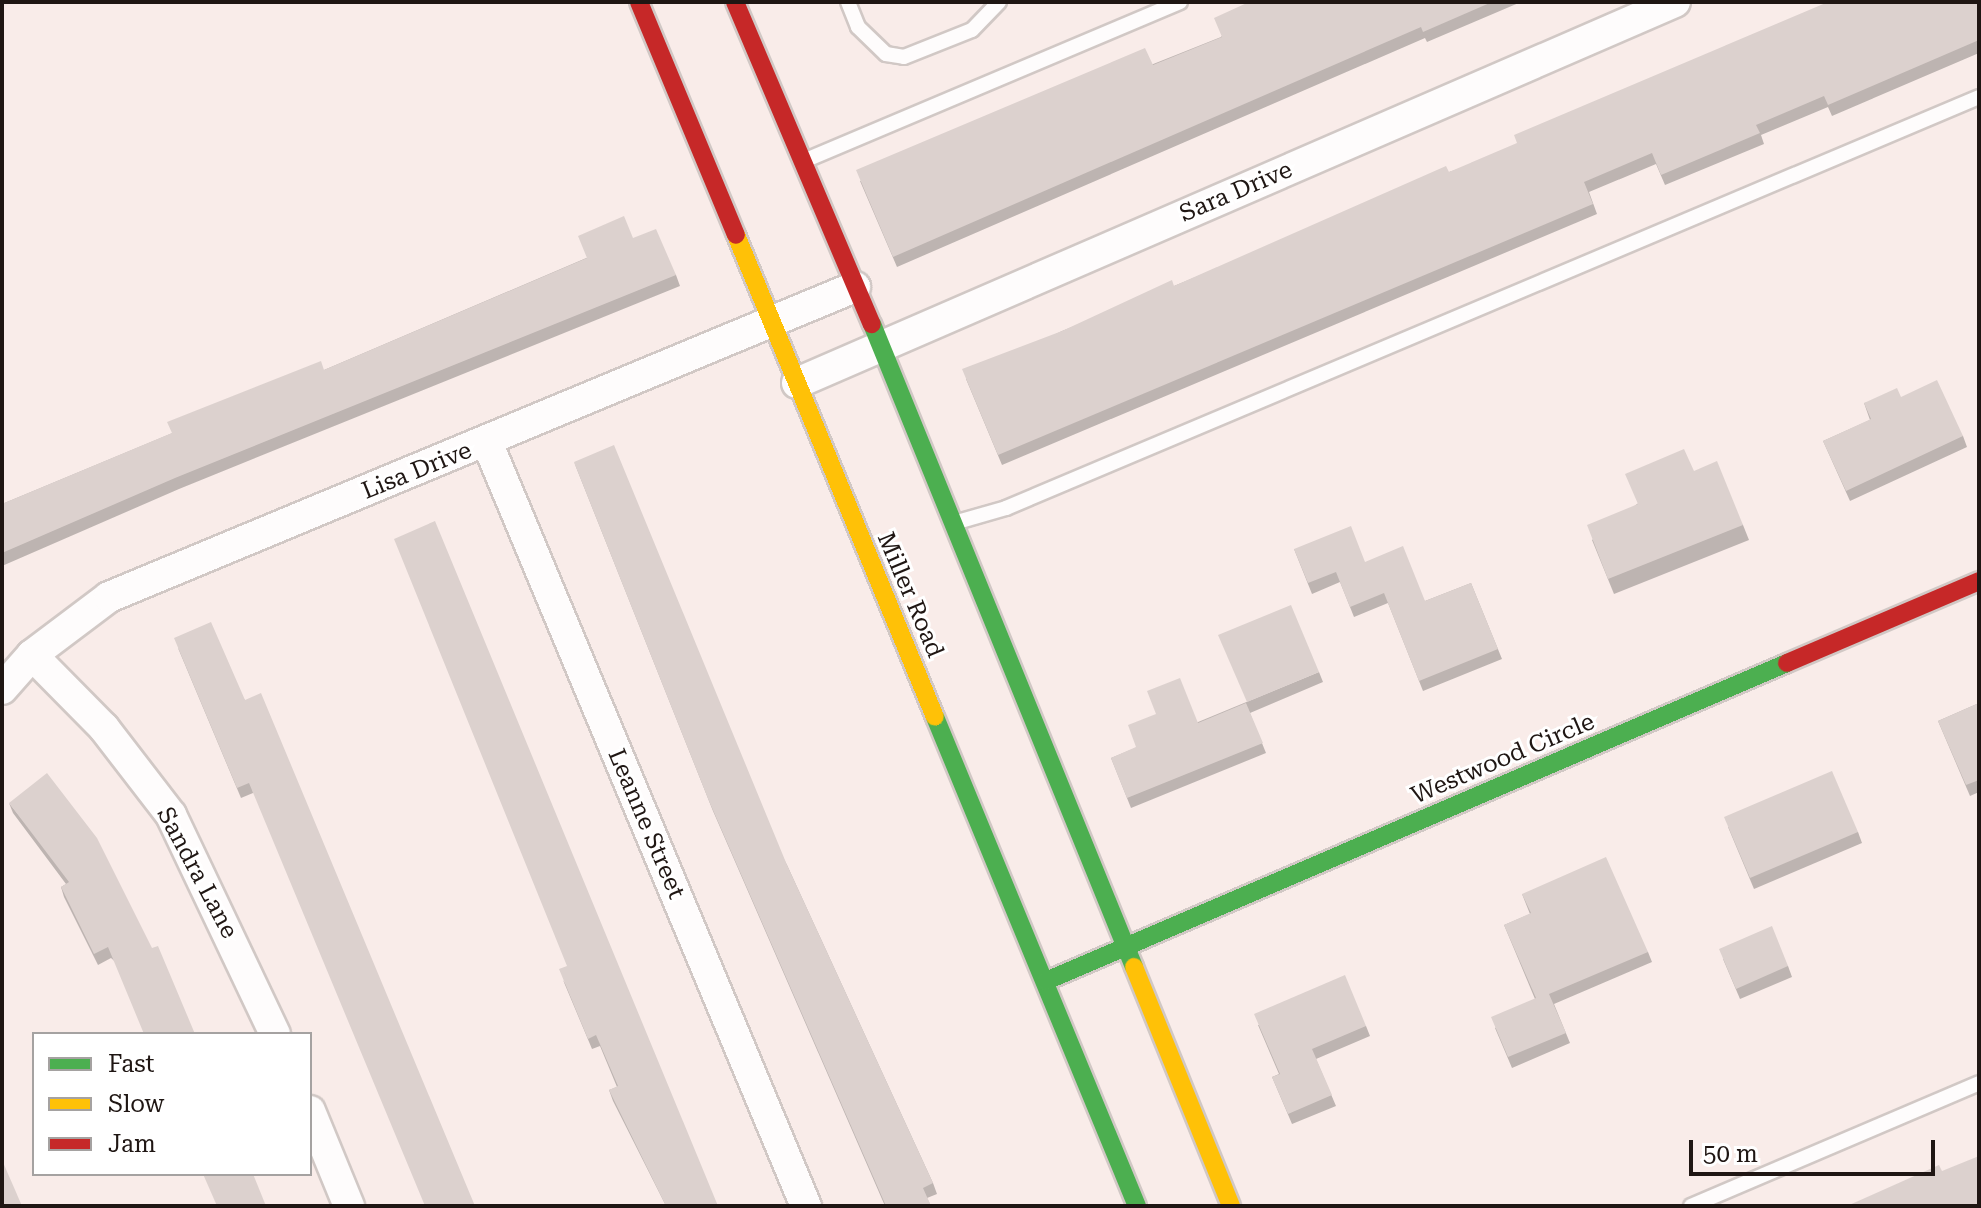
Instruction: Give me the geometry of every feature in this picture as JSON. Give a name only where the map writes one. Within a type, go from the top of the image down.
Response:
[{"type":"main road","name":"Miller Road","points":[[639,2],[1137,1206]]},
{"type":"main road","points":[[739,3],[1231,1206]]},
{"type":"main road","name":"Westwood Circle","points":[[1046,981],[1979,581]]},
{"type":"street","name":"Sara Drive","points":[[797,383],[1675,2]]},
{"type":"street","name":"Lisa Drive","points":[[2,689],[32,655],[109,597],[773,324],[855,287]]},
{"type":"street","name":"Leanne Street","points":[[487,442],[806,1206]]},
{"type":"street","name":"Sandra Lane","points":[[32,655],[104,728],[171,815],[274,1032]]},
{"type":"street","points":[[312,1116],[349,1206]]},
{"type":"lane","points":[[848,2],[858,27],[886,54],[904,57],[972,30],[999,2]]},
{"type":"lane","points":[[802,162],[1180,2]]},
{"type":"lane","points":[[953,523],[1020,502],[1979,97]]},
{"type":"lane","points":[[1691,1206],[1979,1083]]},
{"type":"building","points":[[1249,2],[1492,2],[1423,32],[1421,27],[893,257],[856,170],[1145,48],[1153,65],[1222,37],[1214,18]]},
{"type":"building","points":[[1828,2],[1979,2],[1979,40],[1828,105],[1824,96],[1756,125],[1760,133],[1661,175],[1652,153],[1584,182],[1593,204],[998,455],[962,369],[1062,331],[1172,280],[1174,286],[1446,166],[1449,172],[1517,143],[1514,135]]},
{"type":"building","points":[[624,216],[633,238],[656,229],[676,275],[175,478],[2,553],[2,504],[172,433],[167,422],[321,361],[324,370],[587,258],[578,236]]},
{"type":"building","points":[[1937,380],[1963,436],[1846,491],[1823,441],[1871,419],[1864,403],[1897,388],[1901,397]]},
{"type":"building","points":[[614,445],[787,865],[933,1183],[923,1188],[931,1206],[886,1206],[709,801],[574,462]]},
{"type":"building","points":[[1684,449],[1694,471],[1717,461],[1743,525],[1608,579],[1587,525],[1638,504],[1625,474]]},
{"type":"building","points":[[435,521],[718,1206],[666,1206],[609,1090],[618,1086],[596,1035],[588,1039],[559,969],[567,966],[394,539]]},
{"type":"building","points":[[1351,526],[1365,562],[1403,546],[1425,601],[1471,583],[1498,649],[1419,681],[1384,593],[1350,607],[1336,572],[1308,583],[1294,549]]},
{"type":"building","points":[[1291,605],[1319,672],[1247,702],[1218,635]]},
{"type":"building","points":[[211,622],[245,700],[261,693],[475,1206],[425,1206],[249,783],[237,788],[174,638]]},
{"type":"building","points":[[1180,678],[1198,723],[1246,703],[1263,743],[1127,798],[1111,758],[1136,747],[1128,725],[1156,714],[1147,691]]},
{"type":"building","points":[[1979,703],[1979,780],[1966,785],[1938,721]]},
{"type":"building","points":[[1832,771],[1858,832],[1750,878],[1724,817]]},
{"type":"building","points":[[47,773],[97,838],[152,948],[158,946],[194,1032],[143,1032],[108,947],[94,954],[61,887],[69,882],[9,803]]},
{"type":"building","points":[[1606,857],[1648,952],[1549,994],[1566,1033],[1508,1057],[1491,1017],[1536,998],[1504,925],[1531,913],[1522,894]]},
{"type":"building","points":[[1772,926],[1788,966],[1736,989],[1719,949]]},
{"type":"building","points":[[1345,975],[1366,1026],[1312,1049],[1332,1095],[1288,1114],[1272,1077],[1280,1074],[1254,1014]]},
{"type":"building","points":[[1979,1156],[1979,1206],[1847,1206],[1939,1165],[1942,1171]]},
{"type":"building","points":[[2,1160],[22,1206],[2,1206]]},
{"type":"building","points":[[204,1176],[254,1176],[266,1206],[217,1206]]},
{"type":"traffic: fast","points":[[872,324],[1134,967]]},
{"type":"traffic: fast","points":[[1046,981],[1787,663]]},
{"type":"traffic: fast","points":[[935,717],[1137,1206]]},
{"type":"traffic: slow","points":[[736,235],[935,717]]},
{"type":"traffic: slow","points":[[1134,967],[1231,1206]]},
{"type":"traffic: jam","points":[[639,2],[736,235]]},
{"type":"traffic: jam","points":[[735,2],[872,324]]},
{"type":"traffic: jam","points":[[1787,663],[1979,581]]}]
